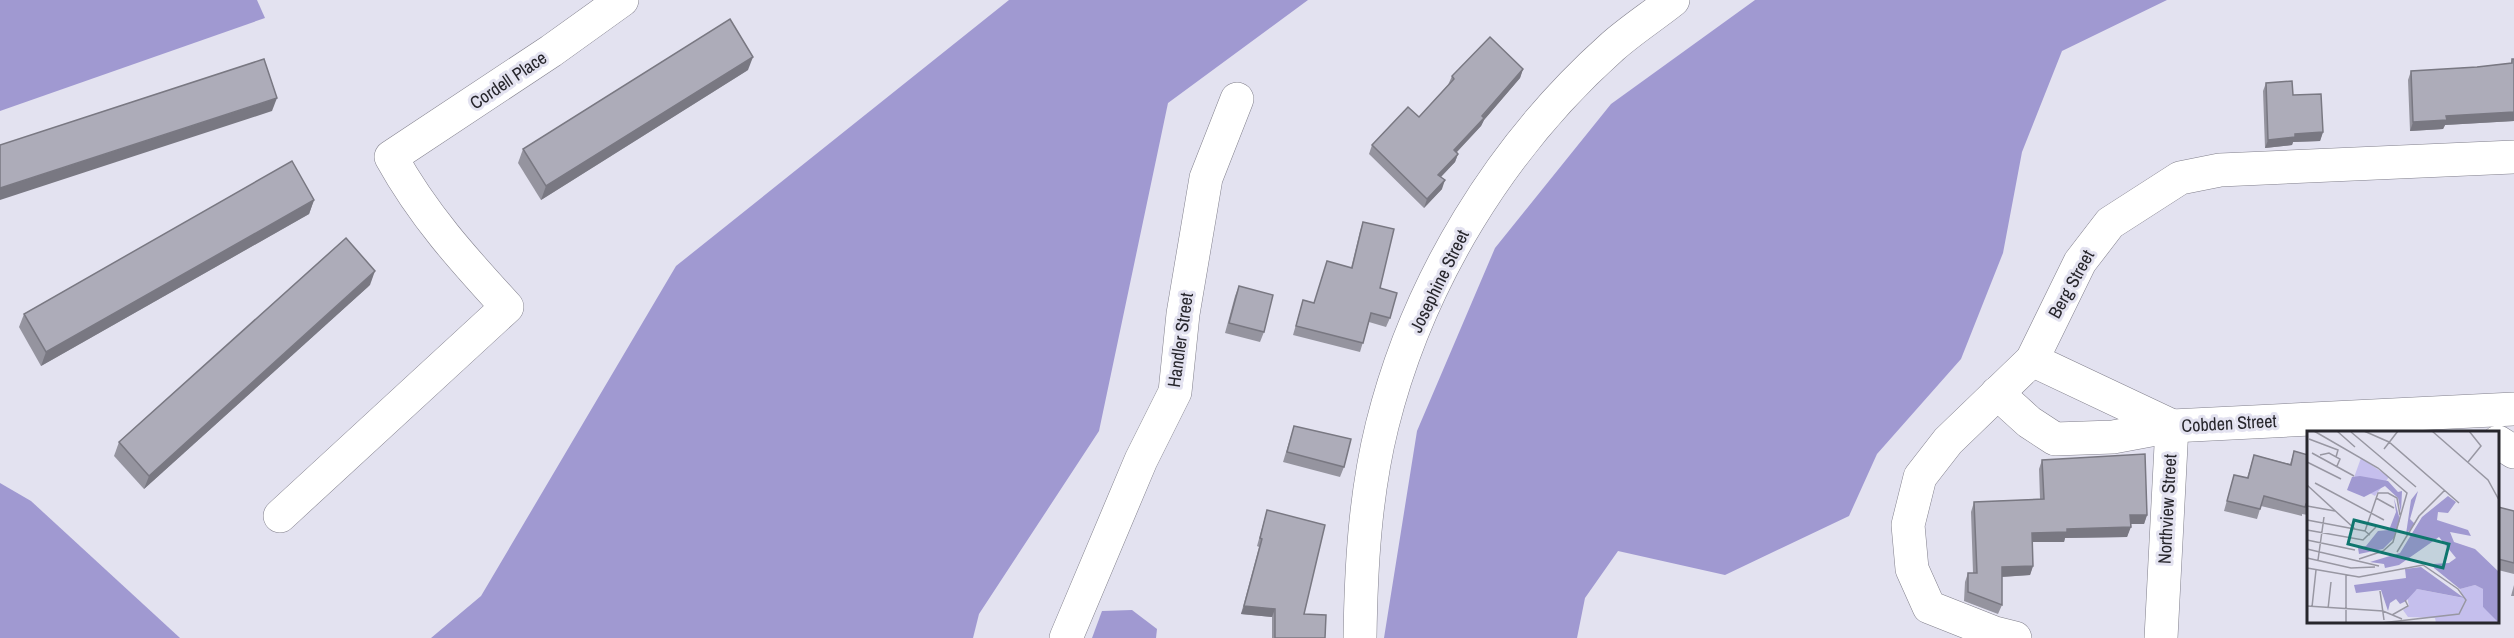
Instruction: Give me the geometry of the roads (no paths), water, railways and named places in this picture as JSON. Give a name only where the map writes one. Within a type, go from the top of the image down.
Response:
[{"type":"street","name":"Cordell Place","points":[[280,516],[507,307],[446,240],[410,191],[391,157],[551,51],[622,0]]},
{"type":"street","name":"Josephine Street","points":[[1360,638],[1361,574],[1382,426],[1411,337],[1431,289],[1478,205],[1526,138],[1562,95],[1613,46],[1673,0]]},
{"type":"street","name":"Handler Street","points":[[1066,638],[1141,460],[1175,392],[1183,314],[1206,178],[1237,99]]},
{"type":"street","name":"Berg Street","points":[[2015,638],[1995,633],[1929,608],[1912,569],[1908,525],[1920,477],[1948,441],[2032,360],[2080,262],[2110,223],[2180,178],[2220,170],[2514,157]]},
{"type":"street","points":[[2032,360],[2172,426]]},
{"type":"street","name":"Cobden Street","points":[[1997,393],[2029,422],[2055,439],[2113,437],[2172,426],[2514,409]]},
{"type":"street","points":[[2449,412],[2480,431]]},
{"type":"street","name":"Northview Street","points":[[2160,638],[2172,426]]},
{"type":"street","points":[[2499,443],[2514,452]]}]
